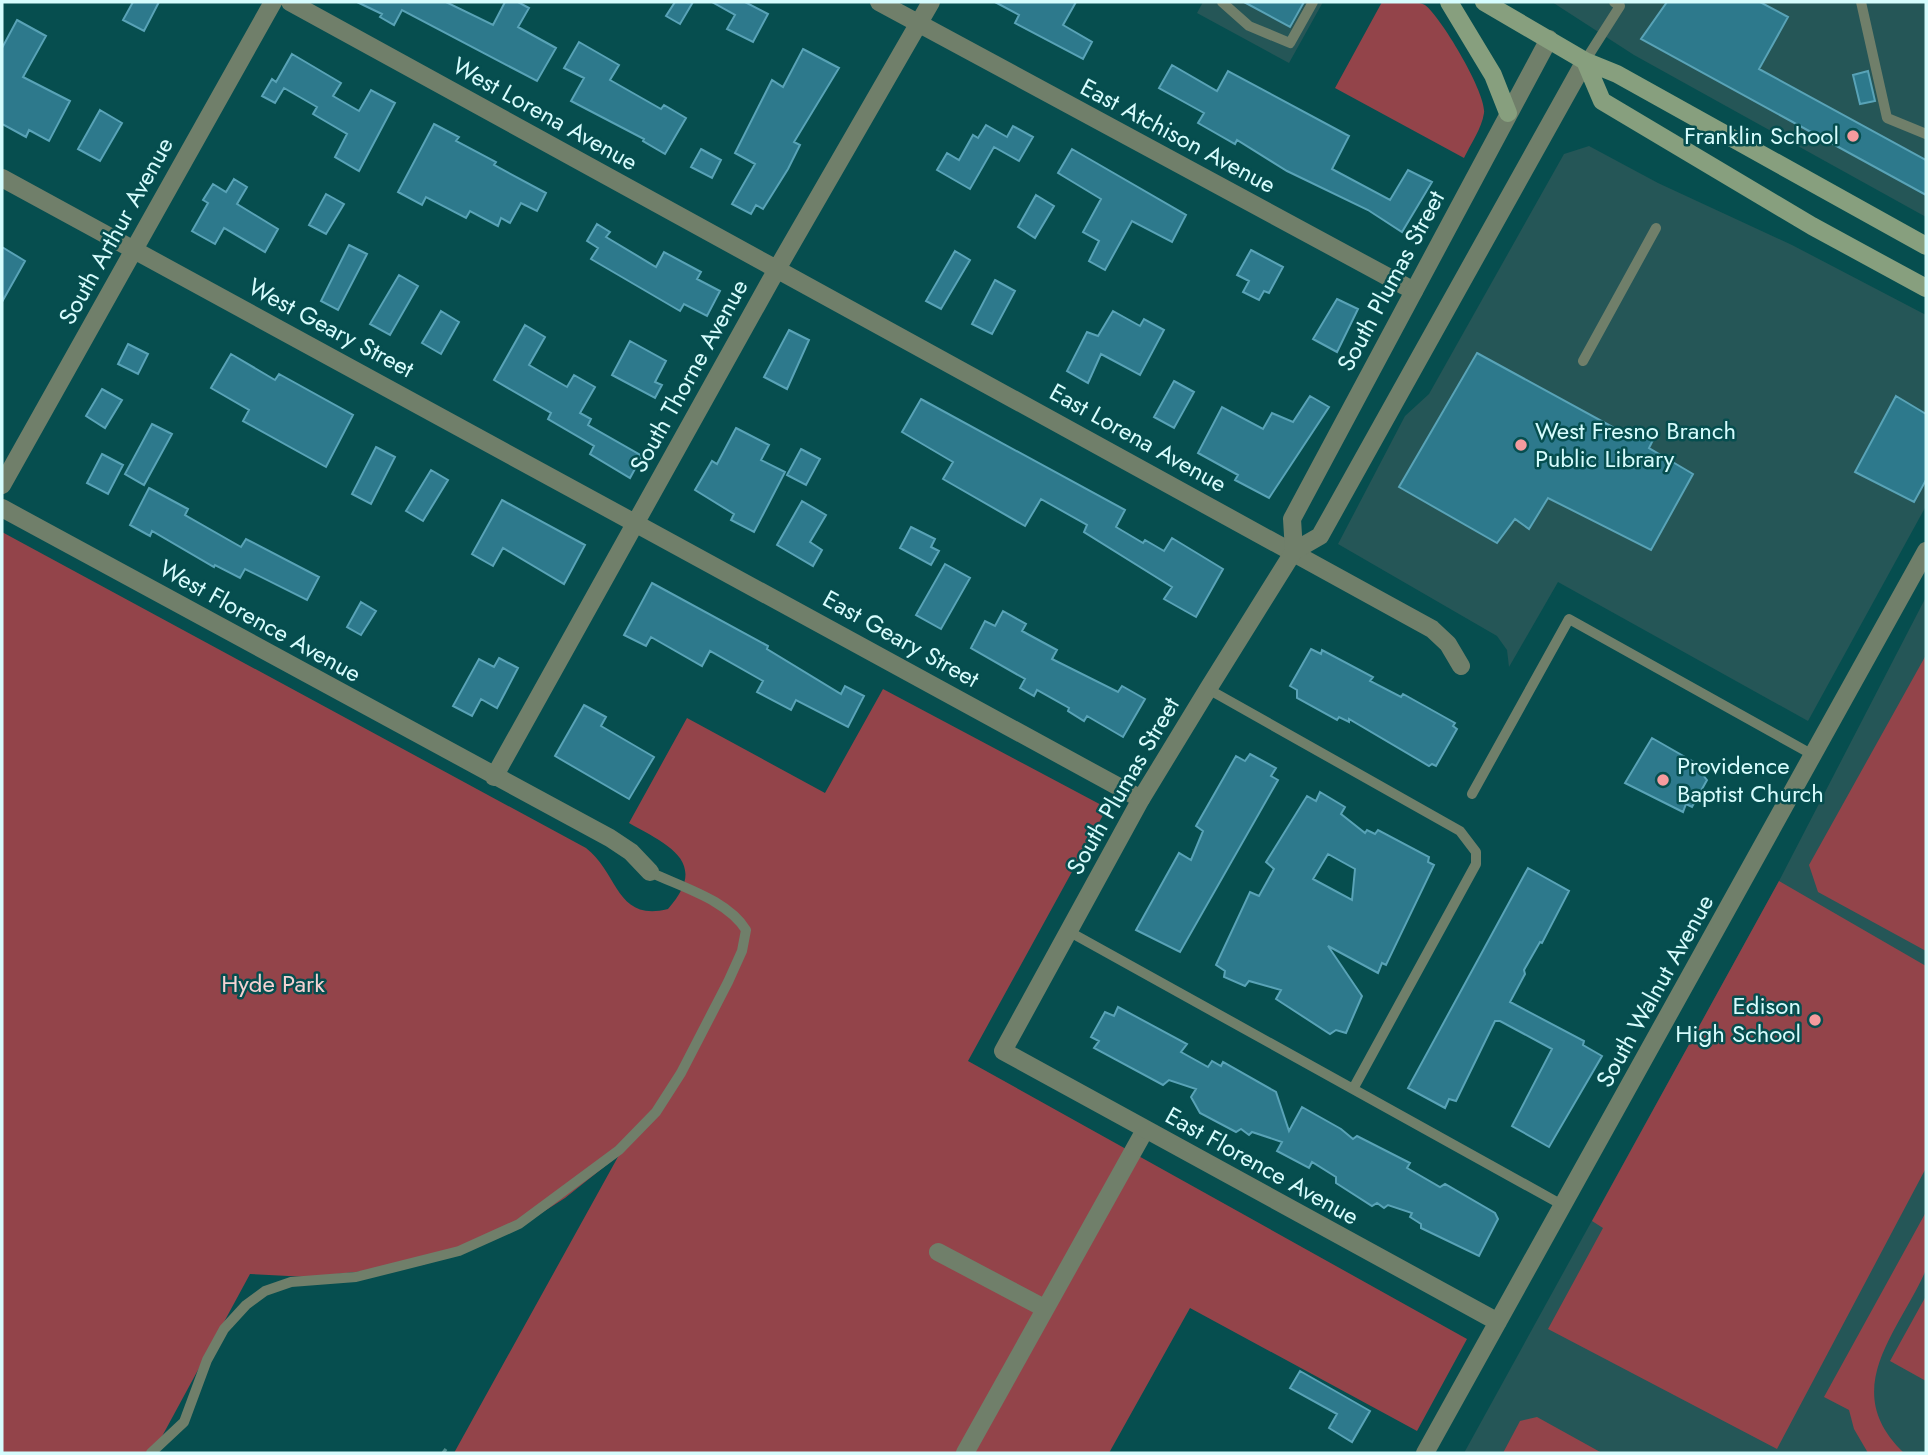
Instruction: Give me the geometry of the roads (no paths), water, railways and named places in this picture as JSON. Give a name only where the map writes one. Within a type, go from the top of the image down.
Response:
[{"type":"main road","points":[[1449,2],[1493,75],[1508,113]]},
{"type":"main road","points":[[1484,2],[1585,61],[1620,76],[1926,246]]},
{"type":"main road","points":[[1585,61],[1602,101],[1812,226],[1926,288]]},
{"type":"street","name":"South Arthur Avenue","points":[[2,485],[273,2]]},
{"type":"street","name":"West Lorena Avenue","points":[[290,2],[777,269]]},
{"type":"street","name":"East Atchison Avenue","points":[[879,2],[1414,291]]},
{"type":"street","name":"South Thorne Avenue","points":[[495,777],[777,269],[931,2]]},
{"type":"street","name":"South Plumas Street","points":[[1294,551],[1292,519],[1549,39]]},
{"type":"street","name":"South Plumas Street","points":[[1003,1051],[1141,799],[1208,689],[1294,551],[1320,536],[1585,61]]},
{"type":"street","name":"West Geary Street","points":[[2,178],[636,522]]},
{"type":"street","name":"East Lorena Avenue","points":[[777,269],[1432,629],[1448,644],[1461,666]]},
{"type":"street","name":"West Florence Avenue","points":[[2,508],[495,777]]},
{"type":"street","name":"East Geary Street","points":[[636,522],[1141,799]]},
{"type":"street","name":"South Walnut Avenue","points":[[1425,1453],[1926,551]]},
{"type":"street","points":[[495,777],[611,838],[631,852],[650,872]]},
{"type":"street","name":"East Florence Avenue","points":[[1003,1051],[1498,1322]]},
{"type":"street","points":[[965,1453],[1144,1130]]},
{"type":"street","points":[[938,1252],[1044,1308]]},
{"type":"lane","points":[[1222,2],[1249,26],[1290,43],[1313,2]]},
{"type":"lane","points":[[1585,61],[1620,6],[1614,2]]},
{"type":"lane","points":[[1861,2],[1886,117],[1926,134]]},
{"type":"lane","points":[[1583,361],[1656,228]]},
{"type":"lane","points":[[1472,794],[1569,619],[1812,755]]},
{"type":"lane","points":[[1208,689],[1460,831],[1476,852],[1476,864],[1353,1089]]},
{"type":"lane","points":[[151,1453],[184,1422],[207,1360],[224,1329],[246,1305],[265,1291],[291,1282],[356,1277],[398,1268],[459,1251],[519,1224],[619,1150],[656,1112],[714,1011],[742,951],[746,930],[740,919],[728,910],[650,872]]},
{"type":"lane","points":[[1068,931],[1564,1206]]},
{"type":"place","name":"Franklin School","points":[[1853,136]]},
{"type":"place","name":"West Fresno Branch Public Library","points":[[1521,445]]},
{"type":"place","name":"Providence Baptist Church","points":[[1663,780]]},
{"type":"place","name":"Edison High School","points":[[1815,1020]]},
{"type":"park label","name":"Hyde Park","points":[[273,984]]}]
